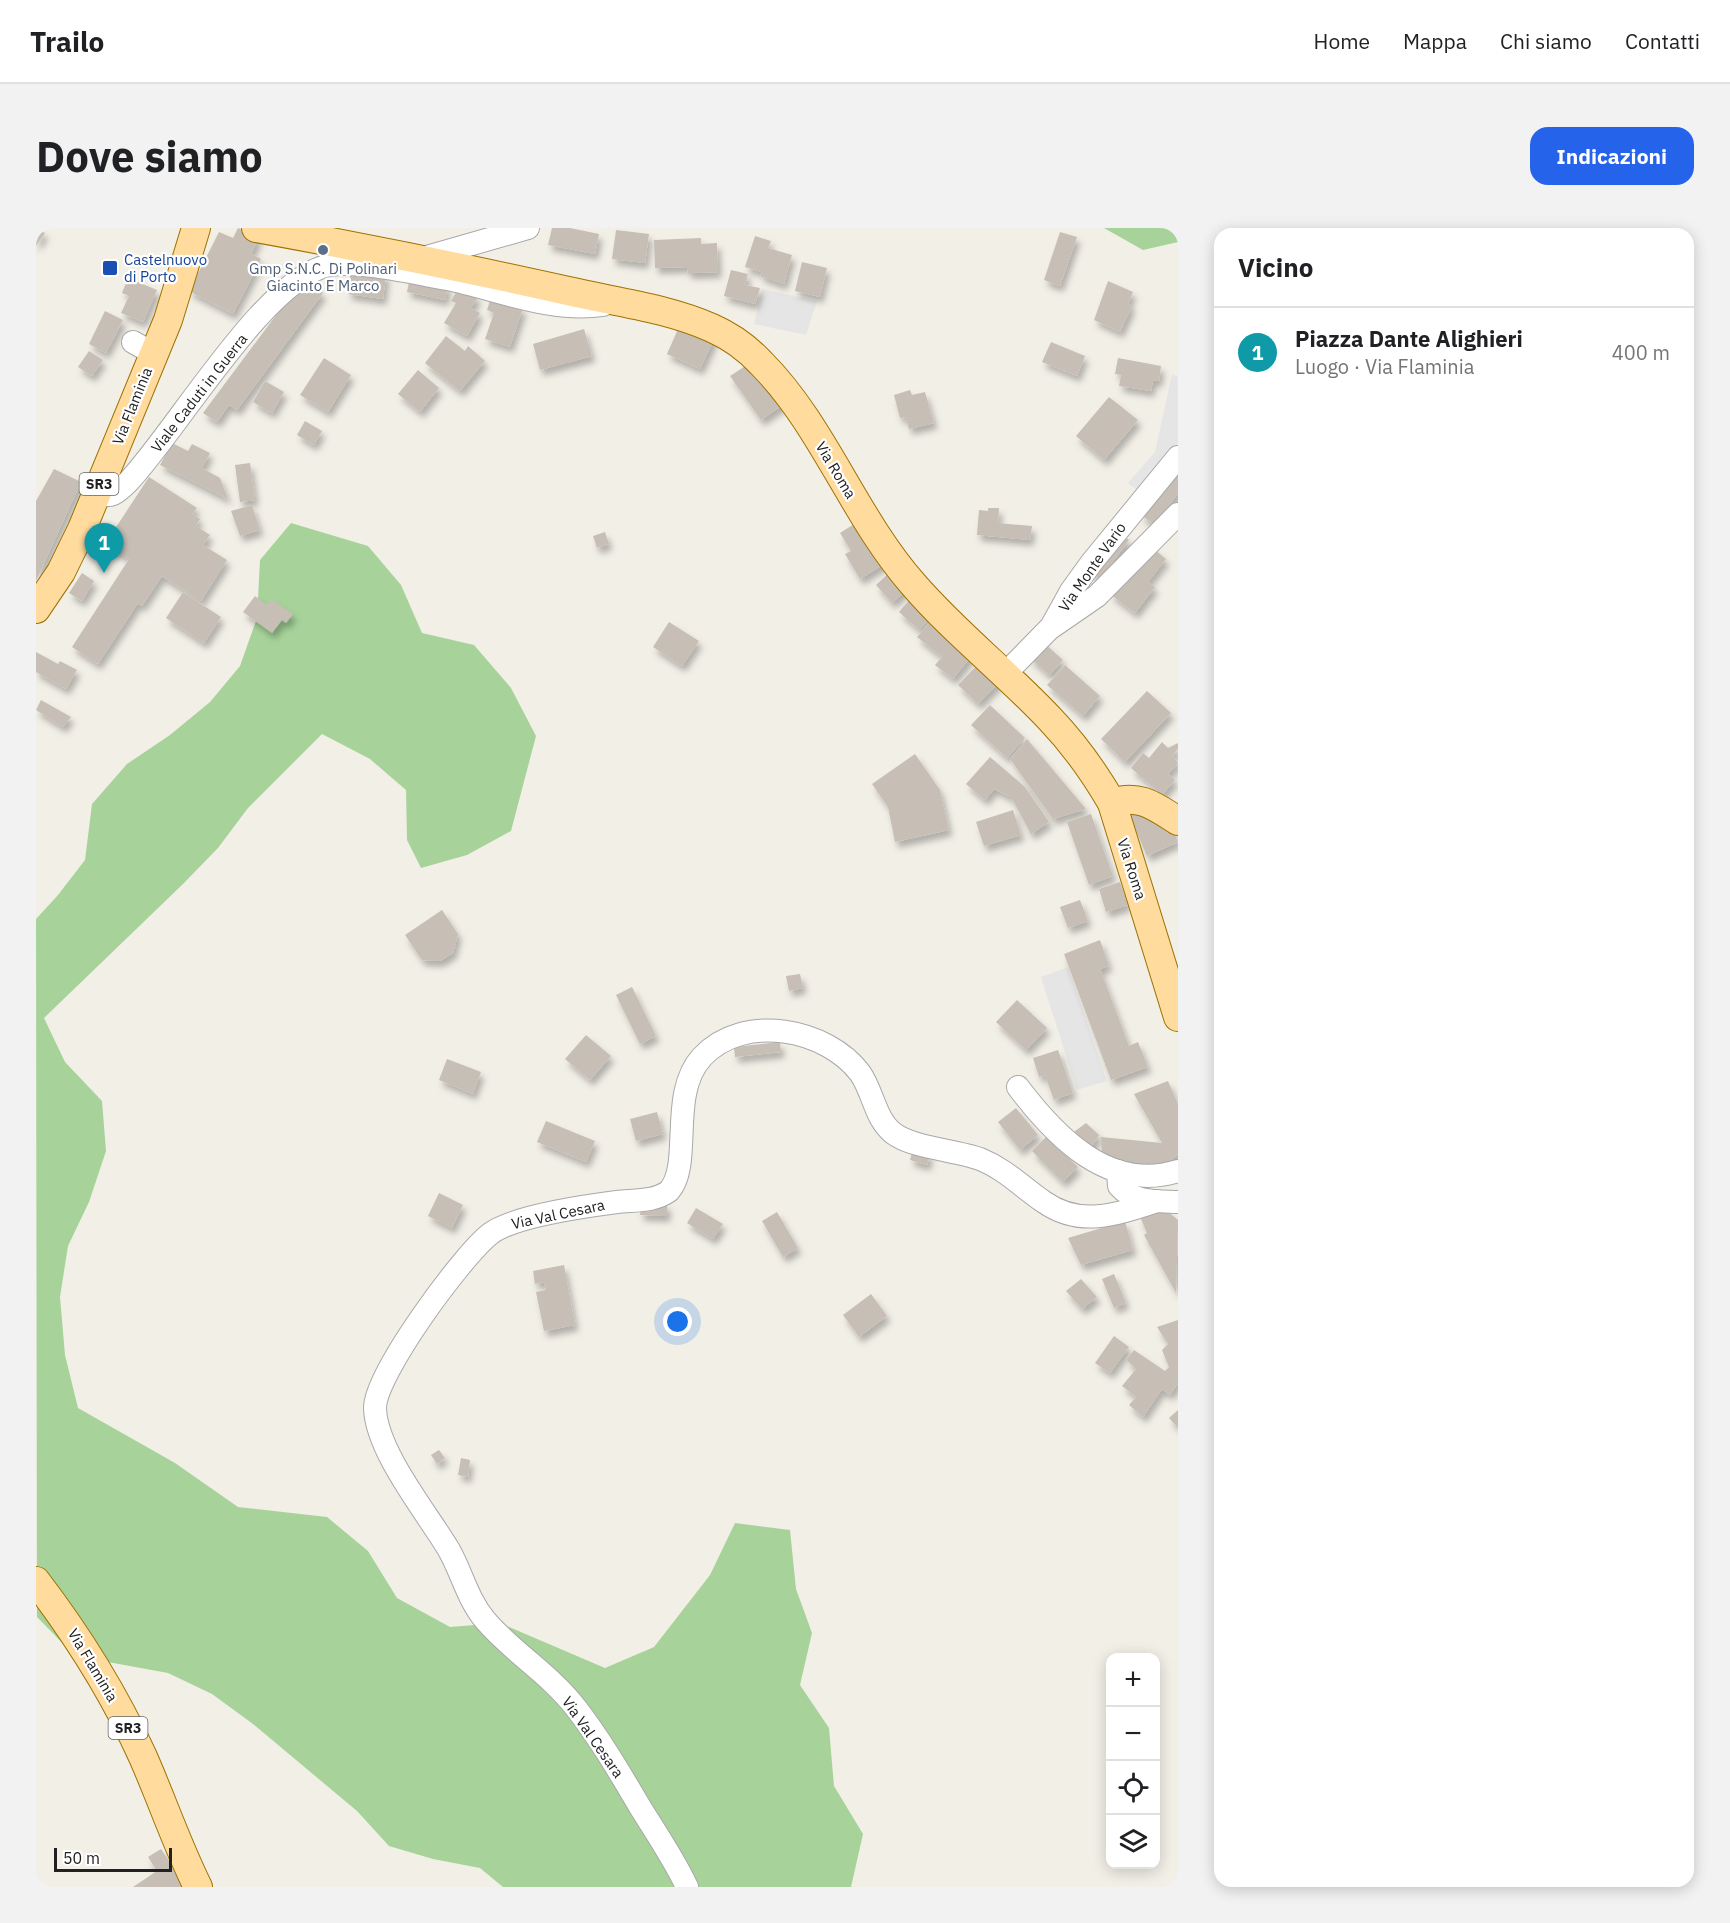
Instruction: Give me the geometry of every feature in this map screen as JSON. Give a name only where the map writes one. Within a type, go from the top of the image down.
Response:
[{"type":"main road","name":"Via Flaminia","points":[[36,609],[61,572],[95,493],[144,348],[173,303],[196,228]]},
{"type":"main road","name":"Via Roma","points":[[256,228],[423,258],[616,302],[709,326],[737,342],[759,361],[797,407],[846,488],[904,574],[969,643],[1069,740],[1112,803],[1178,1017]]},
{"type":"main road","points":[[1112,803],[1129,798],[1143,800],[1178,821]]},
{"type":"main road","name":"Via Flaminia","points":[[36,1581],[82,1643],[100,1674],[141,1754],[198,1887]]},
{"type":"street","points":[[423,258],[528,228]]},
{"type":"street","name":"Viale Caduti in Guerra","points":[[95,493],[103,496],[113,495],[128,482],[225,355],[299,278],[315,269],[342,264],[406,272],[567,306],[589,307],[616,302]]},
{"type":"street","name":"Via Monte Vario","points":[[1004,675],[1051,627],[1064,603],[1092,562],[1178,457]]},
{"type":"street","points":[[1051,627],[1097,596],[1178,514]]},
{"type":"street","name":"Via Val Cesara","points":[[687,1887],[603,1745],[574,1706],[546,1676],[498,1635],[474,1605],[450,1553],[400,1474],[379,1429],[375,1406],[381,1384],[408,1338],[472,1251],[499,1228],[518,1221],[602,1204],[653,1198],[669,1191],[677,1172],[684,1096],[690,1075],[703,1056],[729,1039],[745,1034],[795,1033],[833,1047],[849,1059],[862,1076],[880,1114],[892,1132],[910,1141],[957,1152],[990,1164],[1018,1180],[1045,1203],[1068,1214],[1102,1218],[1167,1201]]},
{"type":"street","points":[[1018,1086],[1041,1116],[1076,1150],[1092,1161],[1118,1171],[1146,1177],[1178,1171]]},
{"type":"street","points":[[1118,1171],[1118,1182],[1124,1192],[1133,1197],[1167,1201]]},
{"type":"green space","points":[[1104,228],[1178,228],[1178,242],[1143,250]]},
{"type":"green space","points":[[291,523],[368,546],[401,585],[422,633],[474,645],[511,688],[536,736],[511,831],[467,855],[421,868],[407,840],[406,790],[370,759],[322,734],[248,808],[218,848],[183,884],[44,1018],[65,1062],[102,1101],[106,1151],[89,1202],[68,1246],[60,1297],[65,1355],[78,1408],[175,1463],[238,1507],[327,1517],[368,1551],[397,1598],[450,1627],[500,1623],[605,1668],[654,1647],[710,1575],[735,1523],[790,1530],[796,1589],[812,1633],[800,1685],[829,1728],[834,1786],[863,1834],[851,1887],[503,1887],[480,1868],[433,1859],[389,1846],[357,1811],[253,1724],[212,1694],[168,1673],[75,1656],[37,1617],[36,919],[85,860],[92,804],[127,764],[170,735],[210,702],[240,666],[257,618],[260,560]]},
{"type":"shaded area","points":[[762,289],[817,301],[806,335],[754,324]]},
{"type":"shaded area","points":[[1172,374],[1178,377],[1178,443],[1137,490],[1128,483],[1155,452]]},
{"type":"shaded area","points":[[1068,967],[1107,1081],[1077,1090],[1041,977]]},
{"type":"building","points":[[36,228],[45,233],[36,246]]},
{"type":"building","points":[[238,228],[259,237],[251,254],[261,259],[233,314],[189,291],[219,232],[233,238]]},
{"type":"building","points":[[552,228],[570,228],[599,234],[595,254],[548,245]]},
{"type":"building","points":[[616,230],[649,234],[645,263],[612,259]]},
{"type":"building","points":[[1060,232],[1077,237],[1060,286],[1044,280]]},
{"type":"building","points":[[755,236],[771,241],[768,248],[792,255],[784,284],[760,276],[762,272],[745,267]]},
{"type":"building","points":[[701,238],[701,244],[717,243],[718,272],[688,273],[687,267],[655,268],[654,240]]},
{"type":"building","points":[[802,262],[827,268],[820,297],[795,291]]},
{"type":"building","points":[[351,270],[386,274],[383,299],[348,294]]},
{"type":"building","points":[[731,270],[748,274],[745,285],[760,288],[755,304],[724,296]]},
{"type":"building","points":[[410,277],[448,285],[445,300],[407,292]]},
{"type":"building","points":[[128,278],[157,290],[143,322],[121,313],[129,296],[122,293]]},
{"type":"building","points":[[303,279],[323,293],[237,410],[229,405],[217,422],[203,413]]},
{"type":"building","points":[[1108,281],[1133,292],[1128,304],[1132,306],[1120,332],[1094,320]]},
{"type":"building","points":[[459,287],[478,297],[471,308],[480,313],[467,336],[444,323],[456,303],[451,301]]},
{"type":"building","points":[[491,297],[523,308],[510,347],[485,339],[494,313],[487,310]]},
{"type":"building","points":[[105,311],[123,320],[106,353],[89,344]]},
{"type":"building","points":[[682,320],[716,335],[700,369],[667,354]]},
{"type":"building","points":[[584,329],[592,356],[540,370],[533,344]]},
{"type":"building","points":[[446,336],[465,351],[468,346],[485,361],[460,391],[425,363]]},
{"type":"building","points":[[1051,342],[1085,356],[1077,376],[1042,362]]},
{"type":"building","points":[[89,351],[103,360],[92,376],[78,367]]},
{"type":"building","points":[[324,358],[351,375],[328,412],[300,395]]},
{"type":"building","points":[[1118,358],[1161,366],[1159,381],[1153,380],[1151,391],[1119,386],[1121,375],[1115,374]]},
{"type":"building","points":[[753,361],[784,404],[761,420],[730,376]]},
{"type":"building","points":[[418,370],[439,388],[420,412],[398,394]]},
{"type":"building","points":[[265,381],[284,392],[272,413],[253,402]]},
{"type":"building","points":[[910,390],[912,395],[925,392],[934,423],[909,429],[906,417],[900,418],[894,395]]},
{"type":"building","points":[[1109,397],[1138,420],[1104,460],[1076,436]]},
{"type":"building","points":[[305,421],[322,431],[314,445],[297,435]]},
{"type":"building","points":[[172,443],[188,451],[192,444],[210,453],[202,468],[220,478],[228,499],[160,465]]},
{"type":"building","points":[[250,463],[255,500],[240,502],[235,465]]},
{"type":"building","points":[[1178,464],[1178,493],[1155,525],[1141,515]]},
{"type":"building","points":[[54,469],[81,482],[36,581],[36,501]]},
{"type":"building","points":[[149,477],[197,508],[192,514],[200,519],[196,526],[210,535],[203,545],[227,560],[201,601],[162,576],[142,606],[138,603],[98,664],[72,647],[129,559],[105,544]]},
{"type":"building","points":[[252,505],[260,530],[240,536],[231,511]]},
{"type":"building","points":[[988,508],[999,508],[998,523],[1032,526],[1030,540],[977,535],[979,510],[988,511]]},
{"type":"building","points":[[862,519],[889,561],[860,579],[845,554],[851,551],[840,533]]},
{"type":"building","points":[[605,532],[609,544],[597,548],[593,536]]},
{"type":"building","points":[[1119,533],[1129,540],[1100,579],[1090,572]]},
{"type":"building","points":[[1149,545],[1166,559],[1148,582],[1155,587],[1135,613],[1110,594]]},
{"type":"building","points":[[894,568],[910,586],[892,603],[876,585]]},
{"type":"building","points":[[82,573],[94,581],[82,601],[69,593]]},
{"type":"building","points":[[183,592],[221,617],[204,643],[166,618]]},
{"type":"building","points":[[914,594],[935,612],[919,630],[899,612]]},
{"type":"building","points":[[255,596],[267,605],[271,599],[293,614],[286,623],[282,620],[272,633],[243,612]]},
{"type":"building","points":[[932,619],[974,653],[953,679],[935,665],[942,657],[917,637]]},
{"type":"building","points":[[669,622],[699,641],[682,666],[653,647]]},
{"type":"building","points":[[1043,642],[1063,660],[1049,675],[1029,657]]},
{"type":"building","points":[[36,652],[58,664],[60,661],[77,670],[66,689],[36,672]]},
{"type":"building","points":[[983,659],[1003,678],[978,704],[958,685]]},
{"type":"building","points":[[1065,665],[1100,696],[1083,716],[1047,685]]},
{"type":"building","points":[[1147,691],[1171,713],[1125,762],[1101,739]]},
{"type":"building","points":[[41,700],[71,717],[63,727],[36,710]]},
{"type":"building","points":[[990,705],[1025,738],[1007,758],[971,725]]},
{"type":"building","points":[[1027,739],[1086,809],[1053,819],[1010,759]]},
{"type":"building","points":[[1162,742],[1168,748],[1178,743],[1178,749],[1172,755],[1178,763],[1168,774],[1175,780],[1162,795],[1131,768],[1143,753],[1149,758]]},
{"type":"building","points":[[915,754],[940,790],[949,830],[895,842],[888,807],[872,784]]},
{"type":"building","points":[[990,757],[1025,787],[1049,822],[1031,834],[1011,797],[994,789],[985,800],[966,784]]},
{"type":"building","points":[[1013,810],[1021,835],[984,846],[976,822]]},
{"type":"building","points":[[1127,810],[1167,817],[1178,842],[1147,856]]},
{"type":"building","points":[[1091,814],[1113,876],[1089,885],[1067,822]]},
{"type":"building","points":[[1120,882],[1128,905],[1106,912],[1099,889]]},
{"type":"building","points":[[1080,900],[1088,921],[1068,928],[1060,907]]},
{"type":"building","points":[[442,910],[458,934],[453,953],[440,961],[422,960],[405,935]]},
{"type":"building","points":[[1100,940],[1109,966],[1100,969],[1129,1046],[1138,1042],[1148,1067],[1111,1080],[1064,954]]},
{"type":"building","points":[[800,974],[803,988],[789,991],[786,976]]},
{"type":"building","points":[[632,987],[656,1036],[640,1044],[616,995]]},
{"type":"building","points":[[1017,1000],[1047,1028],[1026,1050],[996,1022]]},
{"type":"building","points":[[586,1035],[611,1056],[590,1080],[565,1059]]},
{"type":"building","points":[[780,1042],[781,1052],[735,1057],[734,1047]]},
{"type":"building","points":[[1058,1050],[1073,1093],[1054,1100],[1045,1075],[1039,1077],[1033,1058]]},
{"type":"building","points":[[447,1059],[481,1072],[473,1094],[439,1080]]},
{"type":"building","points":[[1168,1081],[1178,1104],[1178,1154],[1162,1168],[1102,1160],[1101,1137],[1162,1143],[1134,1094]]},
{"type":"building","points":[[1016,1108],[1038,1135],[1020,1150],[998,1122]]},
{"type":"building","points":[[657,1112],[663,1134],[636,1141],[630,1119]]},
{"type":"building","points":[[546,1121],[595,1141],[586,1162],[537,1142]]},
{"type":"building","points":[[1086,1123],[1099,1135],[1088,1152],[1067,1137]]},
{"type":"building","points":[[1047,1136],[1078,1167],[1063,1182],[1032,1151]]},
{"type":"building","points":[[913,1149],[930,1154],[927,1165],[910,1160]]},
{"type":"building","points":[[439,1193],[463,1205],[452,1228],[428,1216]]},
{"type":"building","points":[[641,1202],[667,1204],[667,1216],[640,1215]]},
{"type":"building","points":[[696,1208],[723,1224],[713,1239],[687,1223]]},
{"type":"building","points":[[1167,1211],[1178,1220],[1176,1293],[1144,1235],[1147,1233],[1141,1219],[1142,1212]]},
{"type":"building","points":[[777,1212],[798,1248],[783,1257],[762,1221]]},
{"type":"building","points":[[1125,1221],[1133,1250],[1081,1265],[1068,1238]]},
{"type":"building","points":[[564,1265],[575,1325],[544,1331],[536,1292],[546,1290],[544,1282],[535,1284],[533,1271]]},
{"type":"building","points":[[1114,1274],[1126,1303],[1114,1308],[1102,1279]]},
{"type":"building","points":[[1081,1279],[1097,1297],[1082,1309],[1066,1291]]},
{"type":"building","points":[[871,1294],[887,1316],[859,1337],[843,1315]]},
{"type":"building","points":[[1178,1320],[1178,1383],[1170,1395],[1162,1389],[1143,1417],[1129,1405],[1136,1397],[1122,1386],[1136,1369],[1126,1360],[1134,1350],[1165,1371],[1169,1367],[1162,1350],[1168,1344],[1157,1327]]},
{"type":"building","points":[[1114,1336],[1129,1347],[1110,1373],[1095,1363]]},
{"type":"building","points":[[1178,1410],[1178,1428],[1169,1418]]},
{"type":"building","points":[[439,1450],[445,1458],[437,1464],[431,1455]]},
{"type":"building","points":[[461,1458],[470,1460],[468,1477],[458,1475]]},
{"type":"building","points":[[161,1849],[187,1887],[133,1887],[157,1871],[148,1857]]},
{"type":"place","name":"Gmp S.N.C. Di Polinari Giacinto E Marco","points":[[323,250]]},
{"type":"place","name":"Castelnuovo di Porto","points":[[110,268]]},
{"type":"place","name":"Piazza Dante Alighieri","points":[[104,573]]}]
